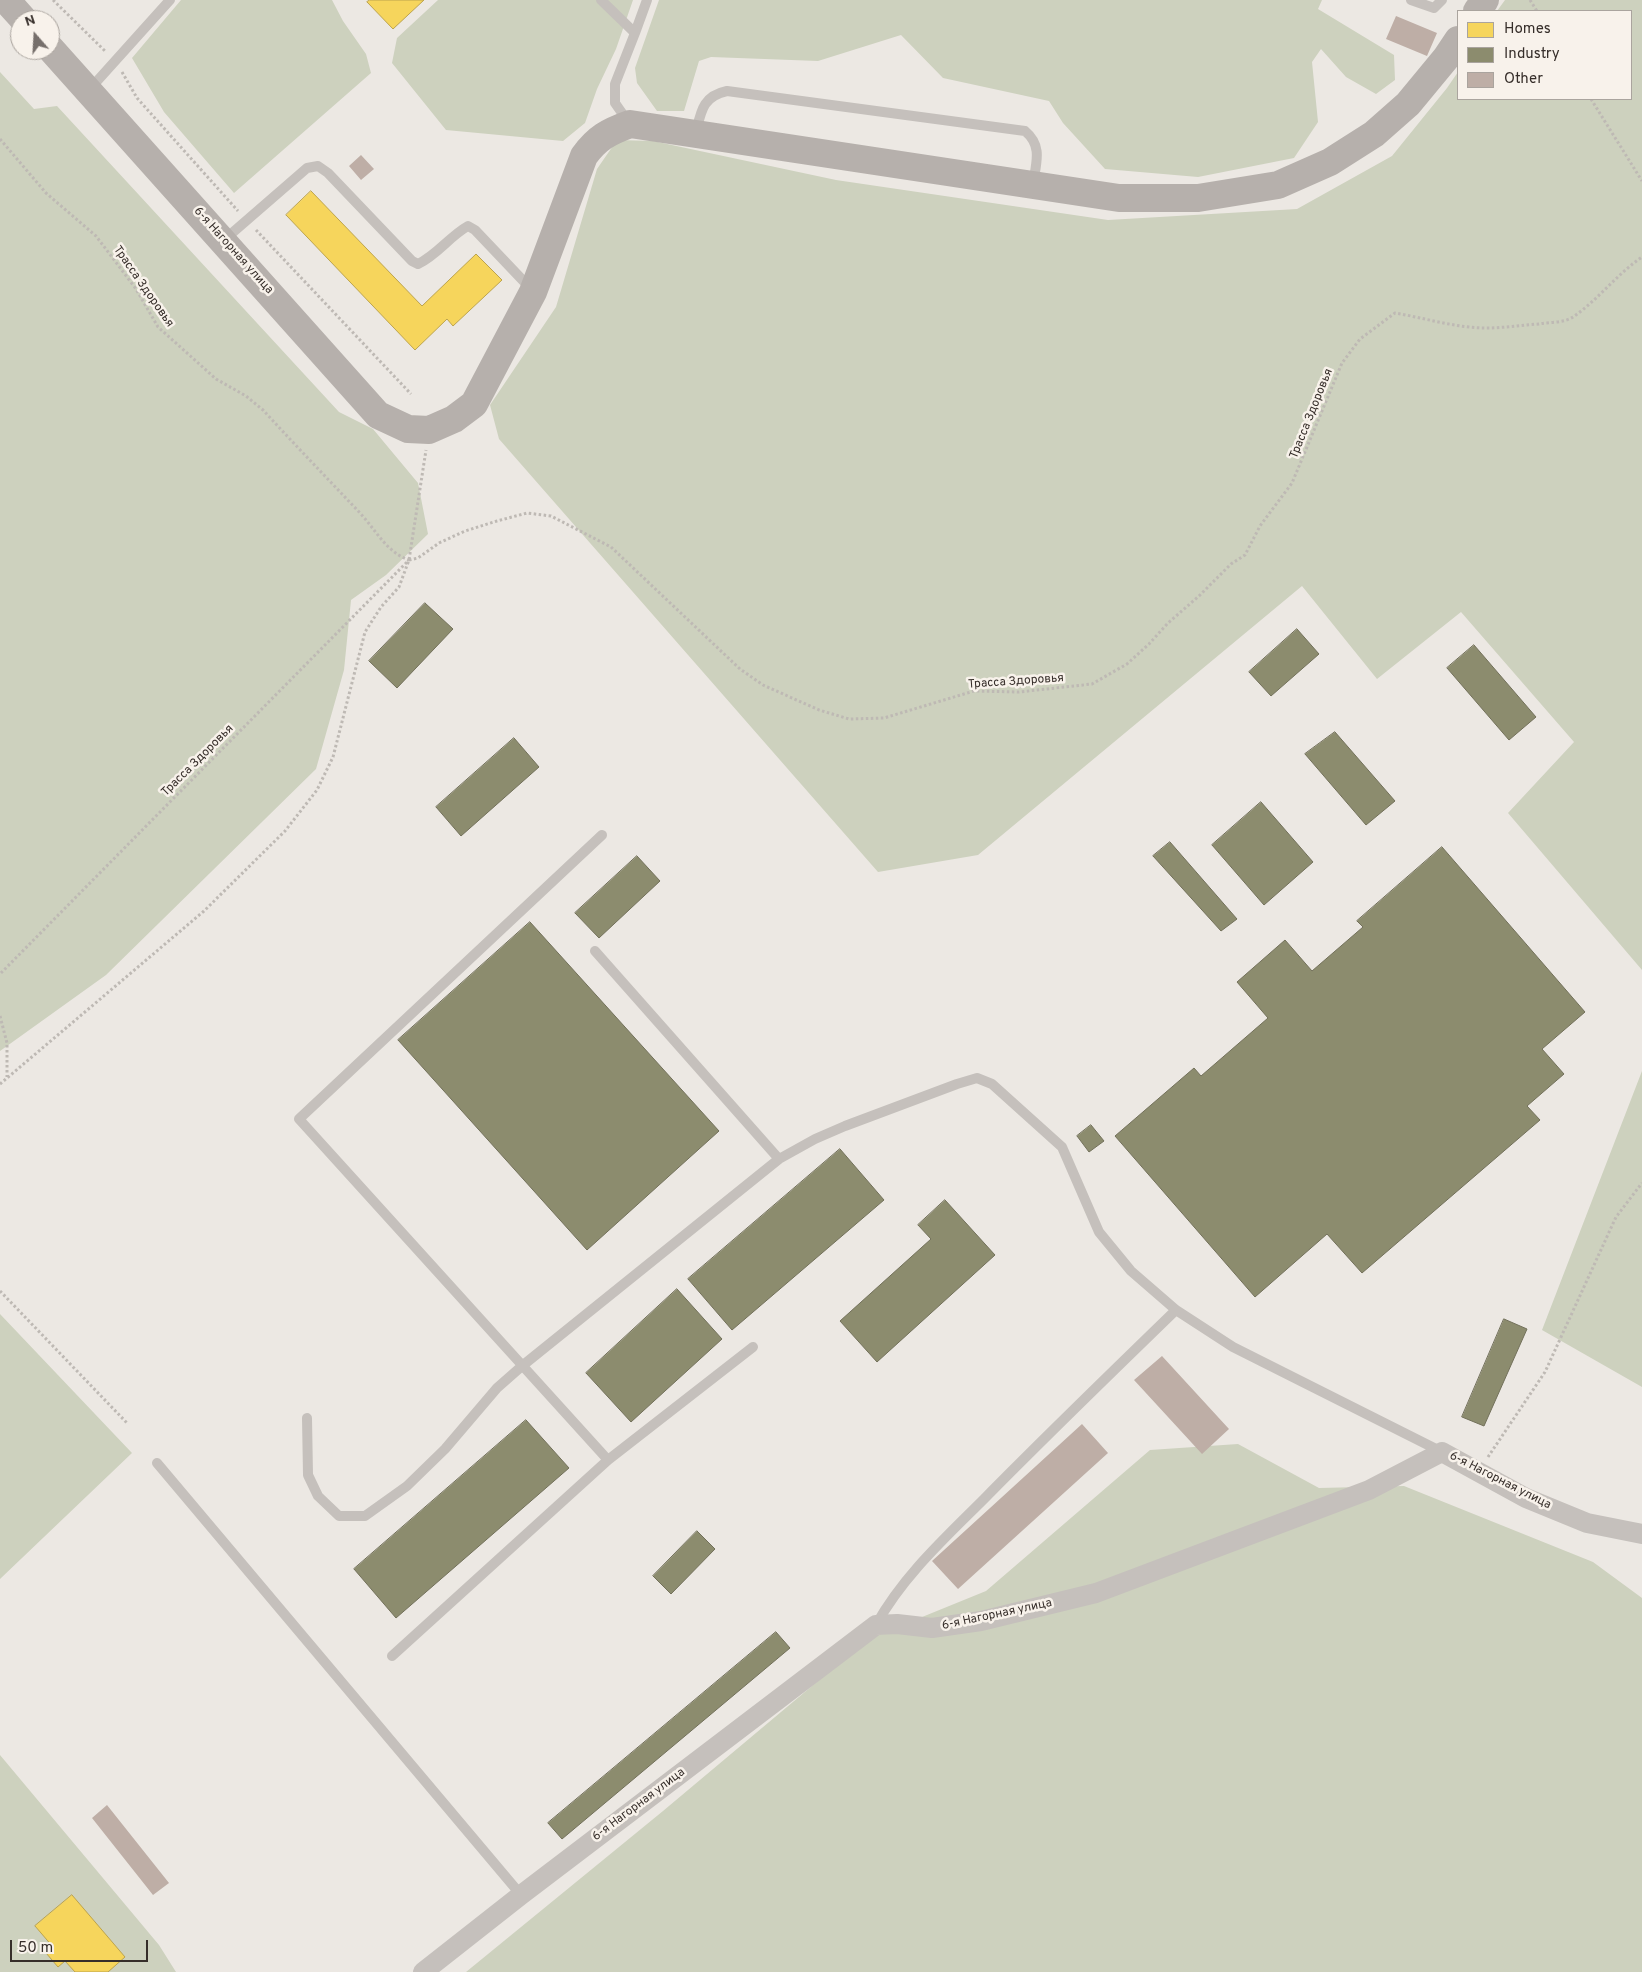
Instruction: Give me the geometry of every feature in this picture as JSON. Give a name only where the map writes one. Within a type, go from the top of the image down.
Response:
[{"type":"street","points":[[6,0],[15,10]]},
{"type":"street","points":[[429,430],[454,419],[474,404],[533,292],[584,156],[594,143],[611,131],[630,124],[1119,198],[1198,198],[1278,185],[1330,162],[1374,134],[1408,104],[1446,58],[1457,42]]},
{"type":"street","name":"6-я Нагорная улица","points":[[60,59],[378,415],[408,429],[429,430]]},
{"type":"street","name":"6-я Нагорная улица","points":[[423,1972],[521,1895],[876,1625],[897,1624],[932,1628],[981,1620],[1096,1593],[1369,1490],[1442,1452],[1479,1470],[1526,1498],[1587,1523],[1642,1534]]},
{"type":"lane","points":[[89,90],[170,0]]},
{"type":"lane","points":[[601,0],[636,33]]},
{"type":"lane","points":[[630,124],[615,103],[614,84],[636,33],[647,0]]},
{"type":"lane","points":[[1411,0],[1434,8],[1442,0]]},
{"type":"lane","points":[[696,133],[702,109],[716,93],[728,91],[1025,131],[1036,144],[1033,185]]},
{"type":"lane","points":[[224,241],[307,168],[318,166],[328,173],[412,261],[418,264],[426,260],[468,226],[476,230],[533,292]]},
{"type":"lane","points":[[602,835],[298,1119],[608,1460]]},
{"type":"lane","points":[[595,951],[779,1159]]},
{"type":"lane","points":[[307,1418],[308,1475],[318,1496],[339,1516],[365,1516],[407,1486],[445,1449],[497,1388],[522,1366],[779,1159],[815,1139],[845,1126],[977,1078],[992,1084],[1062,1147],[1099,1232],[1132,1271],[1176,1310],[1233,1347],[1442,1452]]},
{"type":"lane","points":[[876,1625],[888,1604],[921,1562],[1033,1448],[1176,1310]]},
{"type":"lane","points":[[392,1656],[608,1460],[753,1347]]},
{"type":"lane","points":[[157,1463],[521,1895]]},
{"type":"path","points":[[52,0],[115,61],[138,98],[247,221],[411,394]]},
{"type":"path","points":[[1592,100],[1642,181]]},
{"type":"path","name":"Трасса Здоровья","points":[[0,139],[46,192],[96,236],[136,289],[158,327],[216,379],[246,396],[263,410],[363,516],[389,549],[409,560]]},
{"type":"path","name":"Трасса Здоровья","points":[[0,974],[409,560],[418,558],[439,543],[465,531],[527,513],[551,516],[611,547],[636,569],[658,593],[748,674],[763,685],[811,706],[849,719],[884,718],[974,691],[1019,692],[1092,684],[1127,664],[1150,644],[1168,623],[1200,596],[1231,564],[1245,555],[1260,526],[1292,483],[1342,363],[1360,339],[1395,313],[1432,319],[1456,326],[1486,328],[1555,322],[1570,318],[1596,298],[1629,266],[1642,257]]},
{"type":"path","points":[[0,1084],[204,911],[285,831],[318,790],[334,757],[365,632],[381,607],[399,587],[409,560],[429,430]]},
{"type":"path","points":[[0,1016],[7,1043],[7,1078]]},
{"type":"path","points":[[1479,1470],[1545,1372],[1616,1217],[1642,1182]]},
{"type":"path","points":[[0,1291],[127,1423]]},
{"type":"green space","points":[[181,0],[332,0],[343,21],[366,54],[371,73],[234,193],[164,112],[132,58]]},
{"type":"green space","points":[[438,0],[633,0],[616,49],[597,89],[585,123],[563,141],[446,130],[392,63],[397,38]]},
{"type":"green space","points":[[659,0],[1322,0],[1318,9],[1394,55],[1395,80],[1376,94],[1346,77],[1321,49],[1312,62],[1318,122],[1294,158],[1198,177],[1105,169],[1063,123],[1049,101],[943,78],[901,35],[818,61],[711,57],[699,61],[684,111],[657,111],[637,83],[635,68]]},
{"type":"green space","points":[[1505,0],[1642,0],[1642,970],[1508,813],[1574,742],[1461,612],[1377,679],[1302,586],[978,855],[878,872],[499,439],[490,405],[556,307],[597,169],[617,140],[653,141],[836,180],[1108,220],[1297,209],[1392,156],[1457,73],[1457,100],[1632,100],[1632,10],[1498,10]]},
{"type":"green space","points":[[0,72],[34,109],[57,106],[339,412],[373,429],[418,483],[428,534],[386,575],[351,600],[344,670],[316,769],[106,975],[0,1051]]},
{"type":"green space","points":[[1642,1071],[1642,1387],[1542,1330]]},
{"type":"green space","points":[[0,1314],[132,1453],[0,1579]]},
{"type":"green space","points":[[1238,1444],[1319,1488],[1404,1486],[1593,1562],[1642,1598],[1642,1972],[466,1972],[663,1811],[868,1639],[986,1591],[1150,1450]]},
{"type":"green space","points":[[0,1755],[159,1945],[176,1972],[0,1972]]},
{"type":"building: Homes","points":[[370,0],[424,0],[393,29],[367,2]]},
{"type":"building: Homes","points":[[311,191],[422,306],[476,254],[502,280],[453,326],[447,319],[415,350],[286,215]]},
{"type":"building: Homes","points":[[72,1895],[125,1957],[108,1972],[75,1972],[65,1961],[58,1967],[46,1953],[53,1947],[35,1926]]},
{"type":"building: Industry","points":[[425,603],[453,629],[397,688],[369,661]]},
{"type":"building: Industry","points":[[1297,629],[1319,654],[1271,696],[1249,672]]},
{"type":"building: Industry","points":[[1474,645],[1536,717],[1509,740],[1447,668]]},
{"type":"building: Industry","points":[[1335,732],[1395,801],[1366,825],[1305,754]]},
{"type":"building: Industry","points":[[514,738],[539,767],[461,836],[436,807]]},
{"type":"building: Industry","points":[[1261,802],[1313,862],[1264,905],[1212,845]]},
{"type":"building: Industry","points":[[1170,842],[1237,919],[1221,931],[1153,856]]},
{"type":"building: Industry","points":[[1442,847],[1585,1012],[1542,1049],[1564,1074],[1527,1106],[1540,1120],[1362,1273],[1327,1234],[1255,1297],[1115,1136],[1194,1068],[1201,1076],[1268,1018],[1237,982],[1285,940],[1312,971],[1363,927],[1357,921]]},
{"type":"building: Industry","points":[[637,856],[660,881],[599,938],[575,913]]},
{"type":"building: Industry","points":[[530,922],[719,1131],[587,1250],[398,1040]]},
{"type":"building: Industry","points":[[1091,1125],[1104,1141],[1089,1152],[1077,1136]]},
{"type":"building: Industry","points":[[840,1149],[884,1200],[732,1330],[688,1279]]},
{"type":"building: Industry","points":[[945,1200],[995,1255],[877,1362],[840,1321],[931,1239],[918,1225]]},
{"type":"building: Industry","points":[[677,1289],[722,1339],[631,1422],[586,1373]]},
{"type":"building: Industry","points":[[1504,1319],[1527,1329],[1484,1426],[1462,1417]]},
{"type":"building: Industry","points":[[526,1420],[569,1468],[396,1618],[354,1569]]},
{"type":"building: Industry","points":[[697,1531],[715,1549],[671,1594],[653,1576]]},
{"type":"building: Industry","points":[[776,1632],[790,1648],[562,1839],[548,1823]]},
{"type":"building: Other","points":[[1396,16],[1437,33],[1427,56],[1386,39]]},
{"type":"building: Other","points":[[361,155],[374,169],[361,180],[349,166]]},
{"type":"building: Other","points":[[1162,1356],[1229,1429],[1202,1454],[1134,1380]]},
{"type":"building: Other","points":[[1082,1424],[1108,1453],[958,1589],[932,1561]]},
{"type":"building: Other","points":[[107,1805],[169,1883],[153,1895],[92,1818]]}]
